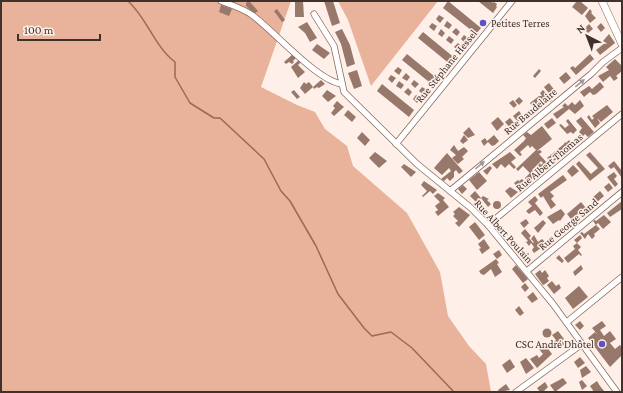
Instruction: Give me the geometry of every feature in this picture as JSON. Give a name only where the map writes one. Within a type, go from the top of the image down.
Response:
[{"type":"main road","points":[[602,1],[622,44]]},
{"type":"street","points":[[221,1],[241,8],[298,56],[337,84],[342,84],[339,60],[334,46],[314,14]]},
{"type":"street","name":"Rue Stéphane Hessel","points":[[396,144],[512,1]]},
{"type":"street","name":"Rue Baudelaire","points":[[450,191],[591,74],[603,62],[622,48]]},
{"type":"street","name":"Rue Albert Poulain","points":[[342,84],[349,98],[396,144],[488,225],[527,271],[617,392]]},
{"type":"street","name":"Rue Albert Thomas","points":[[488,225],[622,114]]},
{"type":"street","name":"Rue George Sand","points":[[527,271],[622,192]]},
{"type":"street","points":[[566,322],[621,280]]},
{"type":"street","points":[[516,392],[582,344]]},
{"type":"shaded area","points":[[1,1],[291,1],[261,87],[297,105],[315,112],[325,129],[347,146],[353,166],[407,213],[440,272],[448,316],[469,346],[486,364],[491,392],[1,392]]},
{"type":"shaded area","points":[[338,1],[438,1],[371,86],[348,20]]},
{"type":"building","points":[[249,1],[258,11],[254,14],[246,6],[246,3]]},
{"type":"building","points":[[295,1],[303,1],[304,17],[295,17]]},
{"type":"building","points":[[324,1],[333,1],[340,23],[332,26]]},
{"type":"building","points":[[448,1],[481,28],[476,34],[443,8]]},
{"type":"building","points":[[478,1],[493,1],[492,3],[494,2],[497,4],[497,7],[493,13]]},
{"type":"building","points":[[577,1],[580,1],[588,8],[582,15],[572,7]]},
{"type":"building","points":[[221,5],[232,9],[229,16],[219,12]]},
{"type":"building","points":[[277,9],[285,20],[282,22],[274,11]]},
{"type":"building","points":[[590,9],[592,12],[591,13],[596,18],[590,23],[585,16]]},
{"type":"building","points":[[439,15],[444,18],[440,23],[436,19]]},
{"type":"building","points":[[447,21],[452,25],[449,29],[444,26]]},
{"type":"building","points":[[307,22],[317,38],[310,42],[305,33],[298,27]]},
{"type":"building","points":[[432,23],[437,26],[434,31],[429,27]]},
{"type":"building","points":[[601,23],[605,28],[601,32],[597,27]]},
{"type":"building","points":[[589,24],[593,29],[588,33],[584,29]]},
{"type":"building","points":[[456,28],[460,32],[457,36],[452,32]]},
{"type":"building","points":[[342,29],[350,45],[355,64],[347,67],[341,44],[335,32]]},
{"type":"building","points":[[441,29],[445,33],[442,37],[438,34]]},
{"type":"building","points":[[423,32],[456,59],[451,65],[418,38]]},
{"type":"building","points":[[609,34],[615,43],[600,55],[596,50],[605,43],[603,41]]},
{"type":"building","points":[[464,35],[469,39],[465,43],[461,39]]},
{"type":"building","points":[[449,36],[454,40],[451,44],[446,40]]},
{"type":"building","points":[[458,43],[462,47],[459,51],[454,47]]},
{"type":"building","points":[[317,44],[330,53],[324,59],[312,50]]},
{"type":"building","points":[[293,54],[296,58],[293,61],[294,62],[292,64],[289,62],[286,64],[284,62]]},
{"type":"building","points":[[407,54],[439,80],[434,86],[402,60]]},
{"type":"building","points":[[590,54],[594,59],[576,75],[570,68],[573,66],[575,68]]},
{"type":"building","points":[[300,59],[302,61],[298,65],[305,72],[298,78],[291,67]]},
{"type":"building","points":[[615,59],[622,66],[622,71],[616,76],[618,78],[614,81],[610,76],[603,82],[598,76],[609,70],[606,67]]},
{"type":"building","points":[[398,67],[402,70],[399,75],[394,71]]},
{"type":"building","points":[[539,69],[541,71],[535,78],[533,76]]},
{"type":"building","points":[[357,70],[362,86],[354,89],[348,73]]},
{"type":"building","points":[[566,72],[571,78],[564,84],[559,78]]},
{"type":"building","points":[[406,73],[410,77],[407,81],[402,78]]},
{"type":"building","points":[[391,75],[396,78],[392,83],[388,79]]},
{"type":"building","points":[[321,80],[325,84],[314,89],[313,87]]},
{"type":"building","points":[[414,80],[419,84],[415,88],[411,84]]},
{"type":"building","points":[[399,81],[404,85],[401,89],[396,86]]},
{"type":"building","points":[[304,82],[306,84],[309,82],[313,87],[305,94],[300,88]]},
{"type":"building","points":[[600,82],[604,87],[596,94],[593,95],[590,92],[584,97],[580,92],[589,86],[592,89]]},
{"type":"building","points":[[549,83],[556,92],[551,96],[544,87]]},
{"type":"building","points":[[382,84],[414,110],[409,117],[377,91]]},
{"type":"building","points":[[422,87],[427,90],[424,95],[419,91]]},
{"type":"building","points":[[408,88],[412,92],[409,96],[404,92]]},
{"type":"building","points":[[294,90],[300,97],[297,99],[291,92]]},
{"type":"building","points":[[327,90],[336,96],[328,102],[322,96]]},
{"type":"building","points":[[543,90],[552,100],[550,102],[548,99],[535,110],[530,103],[539,96],[542,96],[540,93]]},
{"type":"building","points":[[416,95],[420,98],[417,103],[413,99]]},
{"type":"building","points":[[519,97],[523,101],[519,105],[515,101]]},
{"type":"building","points":[[513,100],[517,105],[514,108],[509,103]]},
{"type":"building","points":[[580,100],[584,106],[575,114],[569,109],[557,119],[553,114],[564,107],[562,106],[565,103],[568,106],[572,102],[575,105]]},
{"type":"building","points":[[337,101],[344,107],[334,116],[331,113],[335,108],[333,106]]},
{"type":"building","points":[[607,105],[613,112],[601,122],[597,118],[600,123],[595,128],[587,117],[589,115],[592,120],[594,118],[592,116]]},
{"type":"building","points":[[348,110],[356,117],[352,122],[344,115]]},
{"type":"building","points":[[519,111],[524,118],[518,122],[513,116]]},
{"type":"building","points":[[498,117],[504,124],[497,131],[491,123]]},
{"type":"building","points":[[581,117],[594,132],[588,137],[585,134],[583,136],[579,132],[582,128],[576,121]]},
{"type":"building","points":[[510,118],[516,125],[511,129],[505,122]]},
{"type":"building","points":[[552,118],[556,123],[548,129],[544,124]]},
{"type":"building","points":[[568,119],[577,130],[573,134],[571,132],[567,134],[559,125],[561,124],[565,128],[569,125],[566,121]]},
{"type":"building","points":[[542,126],[552,139],[537,151],[540,150],[542,152],[539,154],[550,166],[540,174],[536,169],[540,163],[541,165],[543,163],[541,161],[532,170],[537,176],[524,186],[519,181],[522,179],[524,181],[526,180],[525,178],[530,173],[523,166],[518,171],[516,169],[536,150],[532,146],[530,148],[528,145],[520,152],[522,155],[520,156],[514,150],[526,138],[523,135],[527,132],[531,135]]},
{"type":"building","points":[[469,127],[475,135],[468,138],[463,133]]},
{"type":"building","points":[[362,132],[370,140],[365,146],[357,138]]},
{"type":"building","points":[[464,135],[468,140],[463,144],[460,141]]},
{"type":"building","points":[[494,135],[499,141],[492,146],[488,142],[484,146],[481,141],[485,138],[487,141]]},
{"type":"building","points":[[569,140],[573,145],[552,163],[547,158]]},
{"type":"building","points":[[454,145],[458,151],[464,147],[468,151],[462,157],[464,159],[458,164],[452,158],[456,155],[450,150]]},
{"type":"building","points":[[375,152],[387,161],[379,168],[369,158]]},
{"type":"building","points":[[510,152],[516,158],[511,162],[516,167],[514,169],[509,164],[505,168],[501,164],[497,169],[492,164]]},
{"type":"building","points":[[590,152],[605,169],[590,181],[576,164],[579,161],[591,174],[598,168],[586,155]]},
{"type":"building","points":[[447,153],[463,171],[459,174],[456,170],[454,172],[454,177],[450,181],[447,178],[444,181],[441,179],[451,171],[449,168],[442,175],[434,168]]},
{"type":"building","points":[[614,161],[622,171],[622,178],[614,167],[611,169],[608,166]]},
{"type":"building","points":[[404,164],[416,172],[411,177],[401,167]]},
{"type":"building","points":[[573,165],[579,171],[572,177],[567,171]]},
{"type":"building","points":[[490,166],[492,168],[487,175],[483,171]]},
{"type":"building","points":[[479,172],[487,181],[477,190],[469,180]]},
{"type":"building","points":[[614,172],[617,176],[614,179],[618,184],[615,187],[607,177]]},
{"type":"building","points":[[563,175],[567,180],[550,192],[554,196],[551,199],[556,205],[551,209],[543,196],[541,198],[538,194]]},
{"type":"building","points":[[518,180],[523,186],[519,189],[514,183]]},
{"type":"building","points":[[424,181],[437,190],[433,194],[430,191],[423,197],[422,196],[427,191],[421,185]]},
{"type":"building","points":[[609,183],[613,188],[608,192],[604,187]]},
{"type":"building","points":[[463,185],[467,189],[462,194],[458,189]]},
{"type":"building","points":[[510,187],[518,192],[511,198],[505,191]]},
{"type":"building","points":[[475,191],[481,198],[476,202],[470,196]]},
{"type":"building","points":[[600,191],[604,196],[596,203],[592,198]]},
{"type":"building","points":[[438,193],[445,198],[443,200],[449,207],[438,216],[435,212],[438,210],[435,206],[440,202],[434,196]]},
{"type":"building","points":[[483,196],[489,199],[487,200],[491,204],[488,207],[481,198]]},
{"type":"building","points":[[535,196],[538,200],[535,203],[543,213],[540,216],[535,210],[529,214],[526,211],[532,206],[528,202]]},
{"type":"building","points":[[495,201],[499,201],[501,205],[499,209],[495,209],[493,207],[493,203]]},
{"type":"building","points":[[622,201],[622,209],[610,217],[607,213]]},
{"type":"building","points":[[581,202],[586,208],[571,219],[567,214]]},
{"type":"building","points":[[459,207],[470,215],[459,227],[455,223],[458,221],[453,216],[455,214],[453,212]]},
{"type":"building","points":[[561,209],[565,214],[560,221],[559,220],[553,224],[547,217]]},
{"type":"building","points":[[604,215],[611,222],[603,229],[598,223],[596,225],[593,221],[596,221]]},
{"type":"building","points":[[526,219],[529,223],[524,228],[520,223]]},
{"type":"building","points":[[543,220],[546,223],[538,233],[534,228]]},
{"type":"building","points":[[572,220],[576,225],[572,228],[568,223]]},
{"type":"building","points":[[475,222],[485,235],[479,240],[469,227]]},
{"type":"building","points":[[596,225],[600,229],[594,234],[595,236],[592,239],[588,234],[585,239],[580,233],[582,232],[584,234]]},
{"type":"building","points":[[525,229],[531,236],[529,238],[533,243],[534,242],[531,239],[534,235],[538,242],[542,239],[547,244],[534,253],[532,250],[534,247],[531,243],[529,246],[526,242],[528,241],[521,233]]},
{"type":"building","points":[[580,235],[582,238],[577,243],[574,240]]},
{"type":"building","points":[[484,239],[490,248],[482,254],[479,249],[481,248],[478,244]]},
{"type":"building","points":[[577,243],[581,247],[578,250],[582,255],[581,256],[579,254],[568,263],[564,258],[575,249],[573,246]]},
{"type":"building","points":[[499,250],[502,255],[497,259],[493,254]]},
{"type":"building","points":[[559,255],[564,261],[562,263],[556,258]]},
{"type":"building","points":[[496,259],[502,272],[495,277],[491,269],[484,275],[481,274],[479,271]]},
{"type":"building","points":[[516,265],[528,279],[523,283],[512,269]]},
{"type":"building","points":[[581,265],[583,269],[575,276],[573,272]]},
{"type":"building","points":[[540,270],[542,273],[545,270],[549,276],[547,278],[549,281],[543,285],[535,274]]},
{"type":"building","points":[[552,281],[556,286],[559,284],[561,288],[554,294],[547,285]]},
{"type":"building","points":[[525,283],[529,288],[525,292],[521,287]]},
{"type":"building","points":[[579,286],[588,297],[573,309],[565,298]]},
{"type":"building","points":[[533,292],[538,299],[532,303],[527,297]]},
{"type":"building","points":[[519,306],[524,313],[520,316],[515,310]]},
{"type":"building","points":[[580,321],[584,326],[580,330],[575,325]]},
{"type":"building","name":"CSC André Dhôtel","points":[[602,321],[606,326],[600,330],[604,336],[610,331],[616,339],[610,343],[615,349],[620,345],[622,347],[622,355],[610,367],[588,338],[595,332],[598,335],[592,328]]},
{"type":"building","points":[[547,328],[552,333],[547,338],[542,333]]},
{"type":"building","points":[[558,331],[564,339],[562,341],[565,344],[561,347],[558,344],[556,345],[554,342],[556,340],[552,335]]},
{"type":"building","points":[[545,345],[552,354],[537,368],[530,359],[537,355],[539,358],[543,354],[539,349]]},
{"type":"building","points":[[580,357],[585,363],[578,368],[574,362]]},
{"type":"building","points":[[526,358],[534,368],[526,374],[520,362]]},
{"type":"building","points":[[510,359],[515,367],[507,373],[502,365]]},
{"type":"building","points":[[586,366],[591,372],[582,378],[580,370]]},
{"type":"building","points":[[563,378],[567,383],[555,392],[550,385]]},
{"type":"building","points":[[582,380],[587,386],[582,390],[579,382]]},
{"type":"building","points":[[597,381],[605,392],[594,392],[590,386]]},
{"type":"building","points":[[545,382],[548,387],[544,391],[545,392],[540,392],[537,388]]},
{"type":"building","points":[[506,384],[510,390],[499,392],[498,390]]},
{"type":"waterway","points":[[128,1],[140,15],[161,48],[175,62],[175,77],[190,103],[214,118],[220,118],[264,159],[281,191],[290,201],[316,246],[338,294],[364,328],[372,336],[391,332],[412,348],[454,392]]},
{"type":"place","name":"Petites Terres","points":[[483,23]]},
{"type":"place","name":"CSC André Dhôtel","points":[[602,344]]}]
